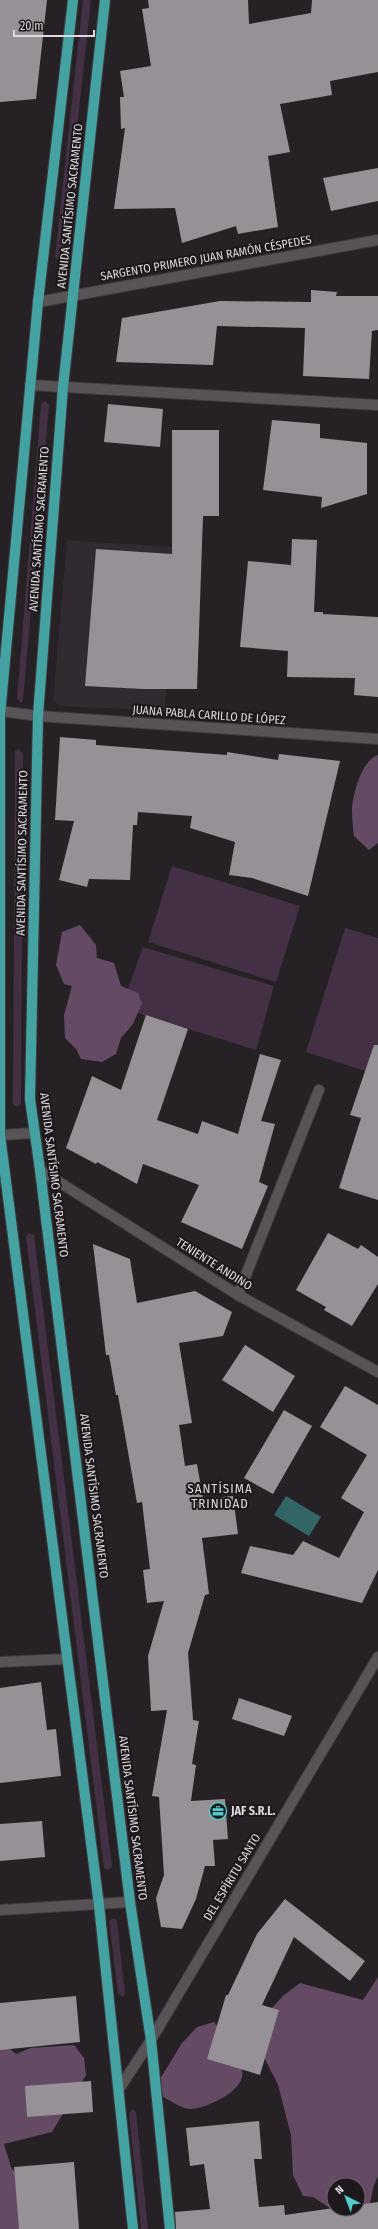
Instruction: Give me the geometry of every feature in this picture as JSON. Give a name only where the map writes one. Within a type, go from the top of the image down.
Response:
[{"type":"main road","name":"AVENIDA SANTÍSIMO SACRAMENTO","points":[[73,0],[38,302],[0,711],[0,1135],[99,1905],[134,2229]]},
{"type":"main road","name":"AVENIDA SANTÍSIMO SACRAMENTO","points":[[105,0],[63,387],[38,716],[30,1099],[130,1902],[151,2040],[170,2229]]},
{"type":"street","name":"SARGENTO PRIMERO JUAN RAMÓN CÉSPEDES","points":[[38,302],[378,240]]},
{"type":"street","points":[[30,386],[378,405]]},
{"type":"street","name":"JUANA PABLA CARILLO DE LÓPEZ","points":[[0,711],[38,716],[378,739]]},
{"type":"street","points":[[238,1295],[319,1090]]},
{"type":"street","points":[[0,1135],[34,1133]]},
{"type":"street","name":"TENIENTE ANDINO","points":[[40,1170],[238,1295],[378,1372]]},
{"type":"street","name":"DEL ESPÍRITU SANTO","points":[[119,2089],[151,2040],[378,1657]]},
{"type":"street","points":[[0,1662],[67,1659]]},
{"type":"street","points":[[0,1910],[130,1902]]},
{"type":"shaded area","points":[[83,0],[91,0],[63,257],[59,260],[55,257]]},
{"type":"shaded area","points":[[45,401],[49,405],[23,700],[21,703],[17,699],[41,404]]},
{"type":"shaded area","points":[[67,540],[172,547],[165,711],[60,706],[53,701]]},
{"type":"shaded area","points":[[18,749],[23,753],[21,1104],[17,1107],[13,1104],[15,751]]},
{"type":"shaded area","points":[[378,755],[378,843],[369,850],[354,836],[352,804],[359,779],[367,763]]},
{"type":"shaded area","points":[[172,866],[300,906],[276,982],[148,942]]},
{"type":"shaded area","points":[[80,925],[96,945],[97,958],[114,963],[121,986],[138,993],[142,1003],[133,1024],[121,1038],[116,1054],[102,1062],[81,1059],[76,1049],[65,1038],[64,1015],[72,986],[64,984],[56,965],[62,932]]},
{"type":"shaded area","points":[[345,928],[378,938],[378,1075],[306,1052]]},
{"type":"shaded area","points":[[143,947],[274,986],[256,1050],[121,1008]]},
{"type":"shaded area","points":[[29,1233],[34,1235],[112,1867],[108,1870],[104,1868],[26,1237]]},
{"type":"shaded area","points":[[114,1918],[117,1921],[125,1994],[123,1997],[118,1994],[109,1921]]},
{"type":"shaded area","points":[[378,1977],[378,2176],[374,2186],[366,2221],[353,2217],[366,2217],[366,2177],[326,2177],[326,2205],[313,2197],[303,2196],[293,2175],[291,2135],[278,2085],[261,2051],[266,2014],[283,1996],[300,1983],[363,2000]]},
{"type":"shaded area","points":[[214,2022],[225,2038],[242,2070],[242,2078],[232,2091],[215,2102],[198,2108],[184,2108],[163,2097],[160,2079],[182,2043],[197,2027]]},
{"type":"shaded area","points":[[0,2040],[16,2054],[31,2048],[74,2045],[84,2058],[86,2075],[52,2132],[4,2144],[11,2167],[24,2186],[28,2229],[0,2229]]},
{"type":"shaded area","points":[[132,2109],[136,2112],[148,2229],[141,2229],[129,2113]]},
{"type":"water","points":[[286,1496],[321,1517],[309,1536],[274,1515]]},
{"type":"building","points":[[0,0],[47,0],[36,99],[0,102]]},
{"type":"building","points":[[148,0],[248,0],[249,24],[311,13],[312,0],[378,0],[378,72],[330,81],[332,95],[280,104],[290,152],[268,156],[278,227],[238,234],[236,226],[182,243],[175,208],[114,209],[125,128],[121,129],[120,97],[124,97],[120,71],[151,66],[142,9],[149,8]]},
{"type":"building","points":[[378,168],[378,201],[331,211],[323,178]]},
{"type":"building","points":[[311,290],[337,292],[336,296],[378,296],[378,330],[372,331],[369,379],[303,376],[305,328],[217,326],[213,365],[116,362],[122,318],[220,301],[311,302]]},
{"type":"building","points":[[108,404],[163,409],[160,447],[104,442]]},
{"type":"building","points":[[272,420],[320,424],[320,438],[367,443],[367,494],[321,508],[322,497],[263,490]]},
{"type":"building","points":[[172,430],[219,430],[219,516],[203,516],[197,689],[143,689],[85,686],[96,549],[172,554]]},
{"type":"building","points":[[292,539],[317,540],[314,612],[323,612],[323,614],[378,617],[378,697],[354,695],[355,678],[287,677],[288,651],[240,647],[248,561],[291,565]]},
{"type":"building","points":[[60,737],[96,740],[96,745],[227,755],[227,752],[278,760],[279,754],[340,761],[308,896],[252,878],[229,875],[235,842],[190,828],[192,816],[138,812],[137,825],[133,825],[130,880],[89,879],[87,887],[59,880],[74,821],[55,820]]},
{"type":"building","points":[[146,1015],[188,1029],[157,1120],[198,1134],[202,1121],[238,1134],[260,1054],[281,1060],[261,1121],[275,1124],[259,1182],[268,1186],[242,1249],[181,1222],[199,1185],[143,1164],[137,1184],[97,1162],[96,1164],[66,1148],[92,1076],[121,1090]]},
{"type":"building","points":[[374,1045],[378,1045],[378,1200],[339,1188],[361,1118],[350,1115]]},
{"type":"building","points":[[328,1233],[358,1249],[361,1245],[378,1257],[378,1284],[352,1326],[324,1310],[326,1307],[296,1290]]},
{"type":"building","points":[[93,1244],[130,1259],[137,1303],[195,1291],[232,1312],[223,1336],[179,1343],[192,1423],[179,1425],[185,1466],[197,1464],[203,1499],[233,1496],[238,1534],[202,1538],[209,1594],[205,1595],[188,1653],[193,1720],[199,1721],[192,1764],[196,1765],[191,1801],[225,1799],[228,1839],[213,1840],[215,1866],[205,1866],[196,1899],[182,1929],[161,1927],[156,1898],[164,1875],[159,1797],[152,1796],[167,1710],[151,1711],[148,1656],[164,1601],[147,1603],[143,1570],[150,1569],[142,1502],[137,1503],[118,1395],[116,1395],[109,1355],[106,1355]]},
{"type":"building","points":[[245,1345],[295,1376],[273,1412],[222,1380]]},
{"type":"building","points":[[345,1386],[378,1405],[378,1570],[362,1603],[241,1573],[250,1546],[293,1555],[303,1541],[339,1558],[364,1512],[341,1498],[367,1455],[320,1427]]},
{"type":"building","points":[[284,1410],[312,1426],[273,1494],[244,1478]]},
{"type":"building","points":[[41,1682],[47,1730],[56,1729],[61,1776],[0,1783],[0,1688]]},
{"type":"building","points":[[239,1698],[292,1716],[284,1736],[232,1719]]},
{"type":"building","points":[[42,1821],[45,1857],[0,1861],[0,1824]]},
{"type":"building","points":[[285,1899],[365,1961],[350,1981],[294,1937],[262,2005],[279,2010],[260,2075],[207,2059],[226,1995],[228,1995],[257,1934]]},
{"type":"building","points":[[76,1996],[80,2042],[0,2050],[0,2003]]},
{"type":"building","points":[[91,2081],[93,2112],[27,2117],[25,2086]]},
{"type":"building","points":[[259,2121],[262,2159],[254,2159],[259,2207],[284,2205],[285,2215],[326,2209],[326,2217],[366,2217],[366,2204],[378,2202],[378,2229],[176,2229],[175,2212],[210,2209],[204,2164],[190,2166],[186,2128]]},
{"type":"building","points":[[74,2162],[79,2229],[19,2229],[14,2167]]},
{"type":"place","name":"JAF S.R.L.","points":[[218,1811]]},
{"type":"district","name":"SANTÍSIMA TRINIDAD","points":[[220,1496]]}]
